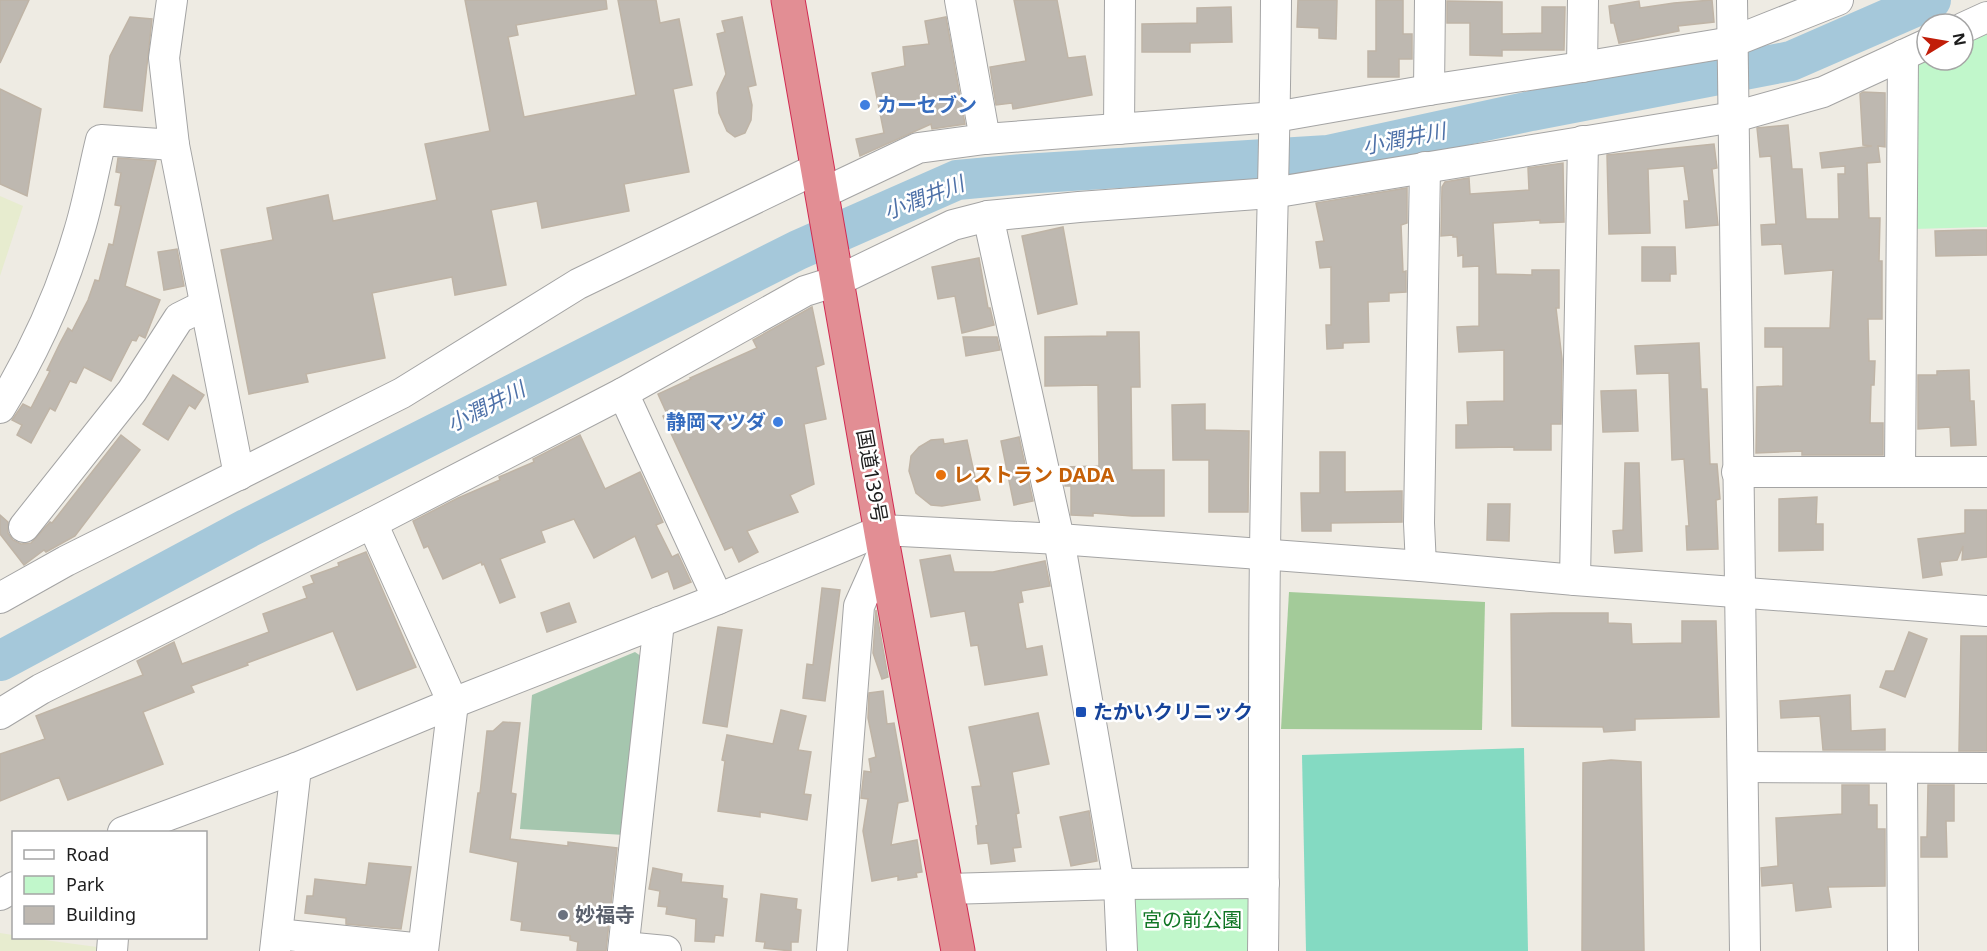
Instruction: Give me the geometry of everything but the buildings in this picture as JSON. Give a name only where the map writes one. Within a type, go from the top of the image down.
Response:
[{"type":"highway","name":"国道139号","points":[[788,0],[958,951]]},
{"type":"street","points":[[172,0],[164,58],[174,145],[239,475]]},
{"type":"street","points":[[960,0],[985,139]]},
{"type":"street","points":[[1119,129],[1120,0]]},
{"type":"street","points":[[1263,951],[1265,555],[1276,0]]},
{"type":"street","points":[[1429,90],[1430,0]]},
{"type":"street","points":[[1582,67],[1583,0]]},
{"type":"street","points":[[1732,0],[1745,951]]},
{"type":"street","points":[[0,597],[66,561],[402,393],[578,284],[918,148],[985,139],[1275,117],[1732,42],[1838,0]]},
{"type":"street","points":[[0,714],[41,689],[372,523],[623,393],[836,275],[953,225],[988,216],[1272,192],[1734,117],[1823,92],[1915,50],[1900,472]]},
{"type":"street","points":[[0,408],[17,380],[56,301],[79,234],[101,140],[174,145]]},
{"type":"street","points":[[1575,580],[1583,141]]},
{"type":"street","points":[[1420,566],[1425,167]]},
{"type":"street","points":[[988,216],[1059,539],[1119,884],[1122,951]]},
{"type":"street","points":[[24,527],[132,391],[179,318],[205,305]]},
{"type":"street","points":[[623,393],[718,599]]},
{"type":"street","points":[[1737,472],[1987,472]]},
{"type":"street","points":[[296,768],[276,943],[423,950],[453,703],[372,523]]},
{"type":"street","points":[[126,831],[296,768],[453,703],[718,599],[883,540],[1059,539],[1987,611]]},
{"type":"street","points":[[832,951],[859,606],[883,540]]},
{"type":"street","points":[[659,622],[624,949],[666,951]]},
{"type":"street","points":[[1743,767],[1987,768]]},
{"type":"street","points":[[1902,768],[1903,951]]},
{"type":"street","points":[[947,889],[1264,883]]},
{"type":"green space","points":[[1987,30],[1987,227],[1913,229],[1914,69],[1915,67],[1915,72],[1975,72],[1975,35]]},
{"type":"green space","points":[[0,196],[23,206],[0,276]]},
{"type":"green space","points":[[1289,592],[1485,602],[1482,730],[1281,729]]},
{"type":"green space","points":[[635,652],[648,661],[625,835],[520,829],[532,695]]},
{"type":"green space","points":[[1524,748],[1528,951],[1306,951],[1302,755]]},
{"type":"green space","name":"宮の前公園","points":[[1124,889],[1257,890],[1259,951],[1127,951]]},
{"type":"green space","points":[[0,933],[12,935],[12,939],[37,939],[97,947],[97,951],[0,951]]},
{"type":"waterway","name":"小潤井川","points":[[0,661],[248,528],[798,250],[957,180],[1328,155],[1531,111],[1791,61],[1931,0]]},
{"type":"place","name":"カーセブン","points":[[865,105]]},
{"type":"place","name":"静岡マツダ","points":[[778,422]]},
{"type":"place","name":"レストラン DADA","points":[[941,475]]},
{"type":"place","name":"たかいクリニック","points":[[1081,712]]},
{"type":"place","name":"妙福寺","points":[[563,915]]}]
